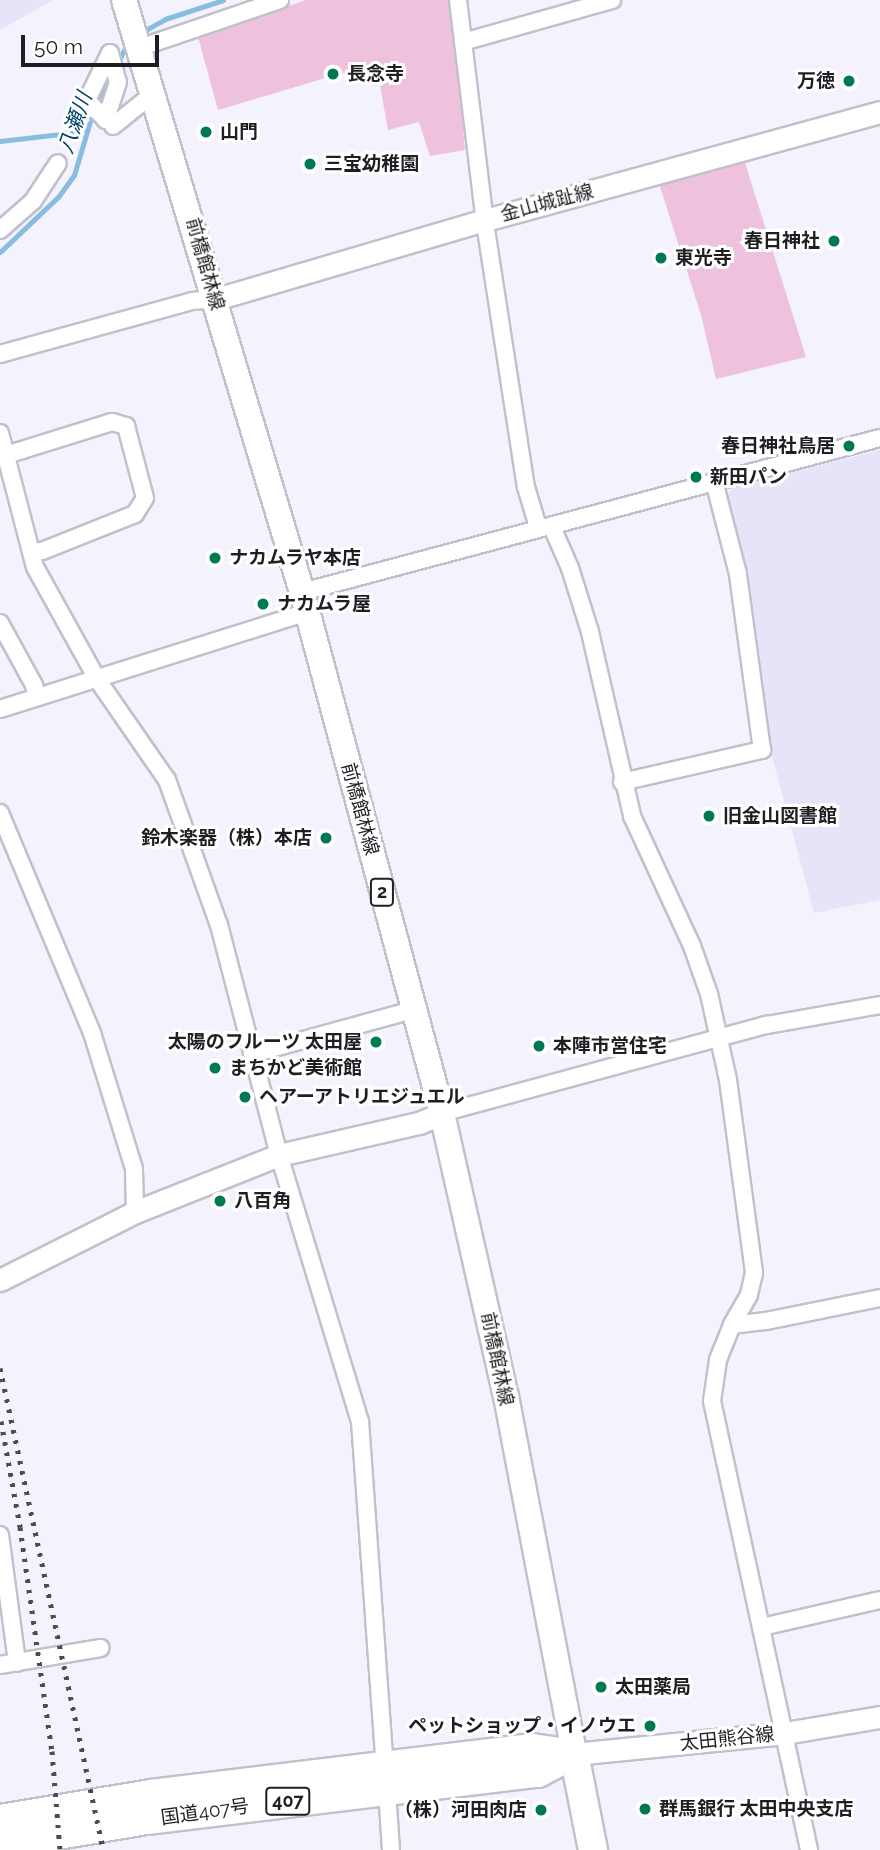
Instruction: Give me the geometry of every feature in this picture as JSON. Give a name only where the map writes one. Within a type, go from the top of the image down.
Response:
[{"type":"highway","name":"国道407号","points":[[0,1845],[386,1779],[532,1748],[574,1754]]},
{"type":"highway","points":[[574,1754],[593,1850]]},
{"type":"highway","name":"国道407号","points":[[0,1819],[151,1794],[386,1779]]},
{"type":"main road","name":"前橋館林線","points":[[124,0],[216,299],[304,602],[442,1113],[506,1396],[574,1754]]},
{"type":"main road","name":"金山城趾線","points":[[216,299],[485,220],[880,112]]},
{"type":"main road","points":[[0,1280],[135,1212],[279,1155],[419,1123],[442,1113]]},
{"type":"main road","name":"太田熊谷線","points":[[574,1754],[785,1733],[880,1717]]},
{"type":"street","points":[[137,40],[280,0]]},
{"type":"street","points":[[458,0],[485,220],[526,487],[545,527],[570,568],[590,632],[622,782],[632,816],[692,946],[709,994],[728,1080],[754,1273],[749,1295],[732,1325],[718,1360],[712,1401],[808,1850]]},
{"type":"street","points":[[463,42],[612,0]]},
{"type":"street","points":[[113,126],[153,94]]},
{"type":"street","points":[[0,230],[33,201],[58,163]]},
{"type":"street","points":[[0,354],[192,302],[216,299]]},
{"type":"street","points":[[6,455],[112,422],[126,426],[145,498],[135,514],[31,552]]},
{"type":"street","points":[[0,433],[35,567],[97,679],[167,780],[219,925],[279,1155],[360,1421],[391,1850]]},
{"type":"street","points":[[0,709],[97,679],[304,602],[545,527],[880,438]]},
{"type":"street","points":[[622,782],[762,750],[738,574],[714,481]]},
{"type":"street","points":[[0,623],[34,685],[37,697]]},
{"type":"street","points":[[0,813],[92,1033],[134,1169],[135,1212]]},
{"type":"street","points":[[442,1113],[717,1038],[788,1021],[880,1005]]},
{"type":"street","points":[[252,1054],[413,1010]]},
{"type":"street","points":[[732,1325],[766,1321],[880,1298]]},
{"type":"street","points":[[0,1535],[17,1663]]},
{"type":"street","points":[[762,1627],[880,1600]]},
{"type":"street","points":[[0,1665],[102,1648]]},
{"type":"shaded area","points":[[0,0],[53,0],[0,30]]},
{"type":"shaded area","name":"長念寺","points":[[306,0],[452,0],[465,150],[430,156],[419,122],[388,130],[376,63],[218,110],[198,37]]},
{"type":"shaded area","points":[[741,150],[806,357],[716,379],[701,315],[656,174]]},
{"type":"shaded area","points":[[880,450],[880,900],[814,913],[772,756],[745,574],[724,499],[732,488]]},
{"type":"waterway","name":"八瀬川","points":[[142,32],[165,19],[223,0]]},
{"type":"waterway","name":"八瀬川","points":[[117,64],[128,42]]},
{"type":"waterway","name":"八瀬川","points":[[0,252],[58,197],[74,175],[96,101],[111,76]]},
{"type":"waterway","points":[[0,141],[87,131]]},
{"type":"railway","points":[[0,1368],[103,1850]]},
{"type":"railway","points":[[1,1421],[20,1527],[52,1751],[60,1850]]},
{"type":"place","name":"長念寺","points":[[333,74]]},
{"type":"place","name":"万徳","points":[[849,81]]},
{"type":"place","name":"山門","points":[[206,132]]},
{"type":"place","name":"三宝幼稚園","points":[[310,164]]},
{"type":"place","name":"春日神社","points":[[834,241]]},
{"type":"place","name":"東光寺","points":[[661,258]]},
{"type":"place","name":"春日神社鳥居","points":[[849,446]]},
{"type":"place","name":"新田パン","points":[[696,477]]},
{"type":"place","name":"ナカムラヤ本店","points":[[215,558]]},
{"type":"place","name":"ナカムラ屋","points":[[263,604]]},
{"type":"place","name":"旧金山図書館","points":[[709,816]]},
{"type":"place","name":"鈴木楽器（株）本店","points":[[326,838]]},
{"type":"place","name":"太陽のフルーツ 太田屋","points":[[376,1042]]},
{"type":"place","name":"本陣市営住宅","points":[[539,1046]]},
{"type":"place","name":"まちかど美術館","points":[[215,1068]]},
{"type":"place","name":"ヘアーアトリエジュエル","points":[[245,1097]]},
{"type":"place","name":"八百角","points":[[220,1201]]},
{"type":"place","name":"太田薬局","points":[[601,1687]]},
{"type":"place","name":"ペットショップ・イノウエ","points":[[650,1726]]},
{"type":"place","name":"群馬銀行 太田中央支店","points":[[645,1809]]},
{"type":"place","name":"（株）河田肉店","points":[[541,1810]]}]
